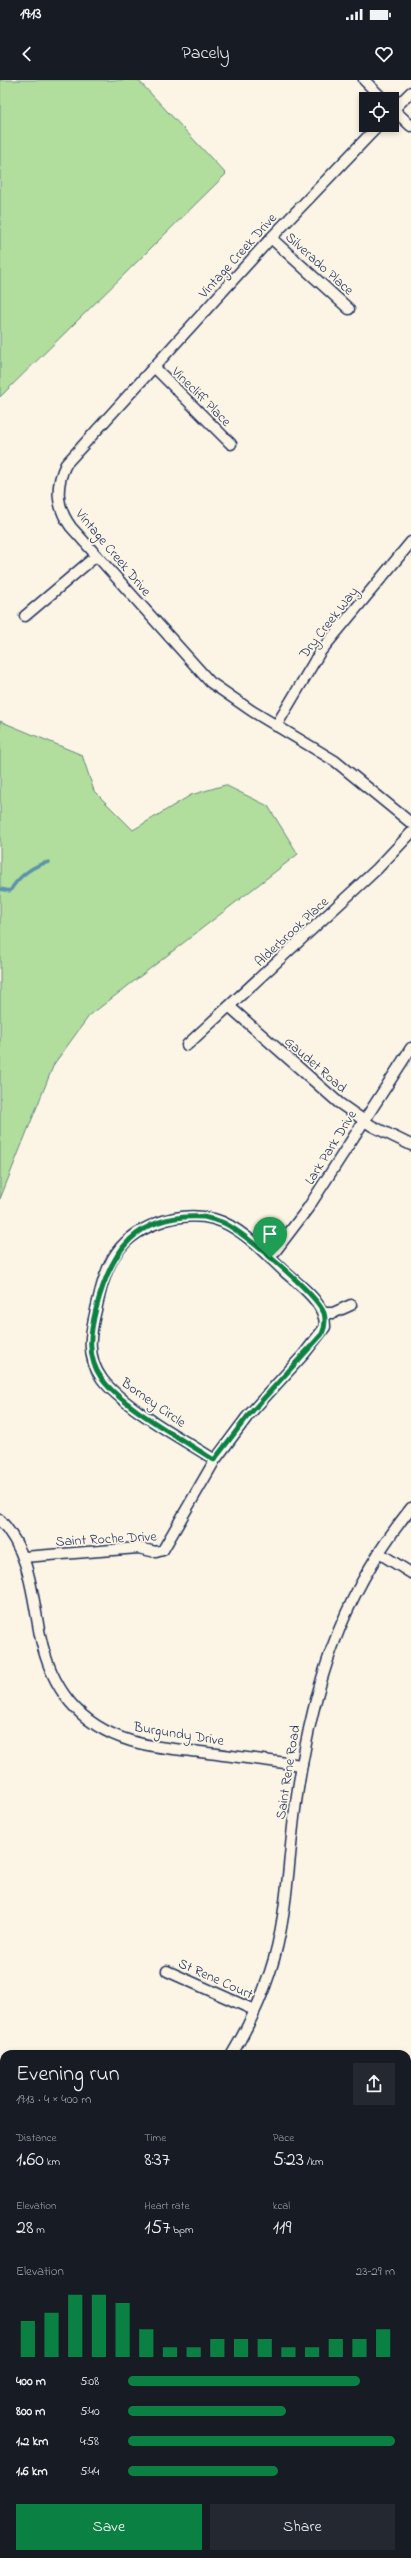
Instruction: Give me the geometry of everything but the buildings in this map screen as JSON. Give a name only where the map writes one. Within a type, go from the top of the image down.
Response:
[{"type":"street","points":[[364,80],[376,92]]},
{"type":"street","points":[[399,103],[411,92]]},
{"type":"street","points":[[399,115],[411,126]]},
{"type":"street","name":"Vintage Creek Drive","points":[[371,132],[271,238],[66,464],[62,473],[58,492],[61,511],[71,527],[210,682],[221,691],[276,726],[335,761],[411,823]]},
{"type":"street","name":"Silverado Place","points":[[271,238],[349,309]]},
{"type":"street","name":"Vinecliff Place","points":[[154,367],[231,444]]},
{"type":"street","name":"Dry Creek Way","points":[[276,726],[320,652],[411,542]]},
{"type":"street","points":[[25,616],[96,556]]},
{"type":"street","name":"Alderbrook Place","points":[[187,1045],[377,870],[411,833]]},
{"type":"street","name":"Gaudet Road","points":[[230,1007],[320,1087],[363,1120],[411,1145]]},
{"type":"street","name":"Lark Park Drive","points":[[270,1258],[308,1208],[363,1120],[411,1048]]},
{"type":"street","name":"Borney Circle","points":[[214,1460],[128,1404],[101,1378],[95,1366],[90,1343],[100,1292],[113,1258],[129,1240],[155,1224],[180,1218],[204,1217],[224,1223],[243,1234],[310,1294],[324,1313]]},
{"type":"street","points":[[324,1313],[333,1313],[352,1305]]},
{"type":"street","name":"Saint Roche Drive","points":[[24,1557],[138,1548],[160,1552],[185,1514],[214,1460],[247,1417],[322,1334],[325,1327],[324,1313]]},
{"type":"street","name":"Saint Rene Road","points":[[234,2050],[254,2010],[270,1972],[278,1941],[302,1765],[314,1701],[332,1644],[361,1582],[379,1553],[411,1508]]},
{"type":"street","name":"Burgundy Drive","points":[[0,1520],[24,1557],[44,1653],[53,1679],[68,1700],[91,1720],[114,1734],[147,1745],[302,1765]]},
{"type":"street","points":[[379,1553],[411,1572]]},
{"type":"street","name":"St Rene Court","points":[[167,1971],[254,2010]]},
{"type":"green space","points":[[0,80],[138,80],[226,174],[0,397]]},
{"type":"green space","points":[[0,721],[82,755],[94,791],[133,830],[191,795],[225,785],[268,806],[298,854],[89,1016],[54,1064],[0,1199]]},
{"type":"waterway","points":[[0,889],[10,891],[26,872],[49,862]]},
{"type":"route","points":[[193,1217],[214,1219],[243,1234],[270,1258],[310,1294],[324,1313],[325,1327],[322,1334],[247,1417],[214,1460],[128,1404],[110,1389],[101,1378],[95,1366],[90,1343],[90,1333],[100,1292],[113,1258],[120,1249],[129,1240],[144,1230],[155,1224],[168,1220],[193,1217]]}]
